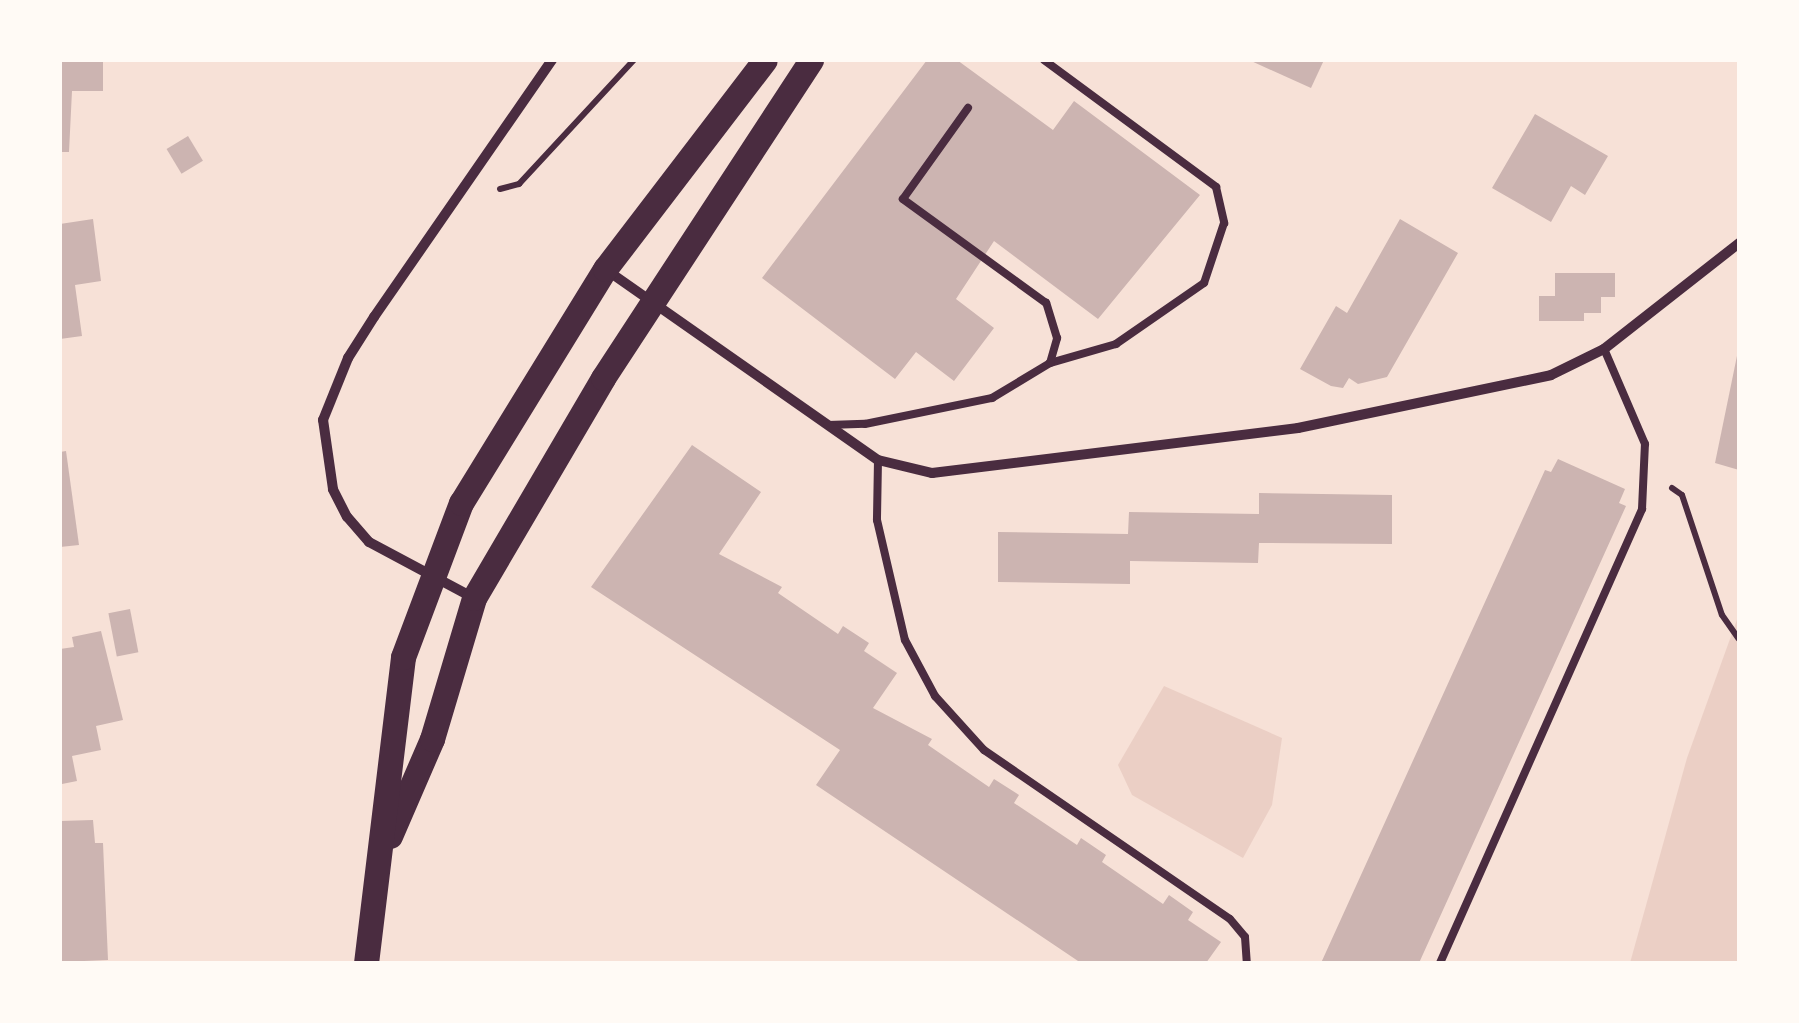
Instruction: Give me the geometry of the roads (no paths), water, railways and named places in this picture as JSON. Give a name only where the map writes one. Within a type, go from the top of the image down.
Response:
[{"type":"main road","points":[[366,963],[384,850],[388,737],[403,657],[429,576],[461,503],[605,269],[766,60]]},
{"type":"main road","points":[[384,850],[432,739],[474,598],[654,302],[811,60]]},
{"type":"street","points":[[474,598],[368,542],[347,517],[333,489],[323,420],[348,358],[552,60]]},
{"type":"street","points":[[605,269],[878,460],[932,473],[1259,434],[1478,395],[1551,374],[1604,349],[1739,242]]},
{"type":"lane","points":[[827,425],[865,424],[992,398],[1050,363],[1116,344],[1204,283],[1224,223],[1216,187],[1044,60]]},
{"type":"lane","points":[[968,108],[902,199],[1046,302],[1057,338],[1050,363]]},
{"type":"lane","points":[[1440,963],[1642,508],[1648,474],[1640,426],[1604,349]]},
{"type":"lane","points":[[878,460],[877,520],[905,640],[935,696],[984,750],[1230,919],[1245,937],[1247,963]]}]
